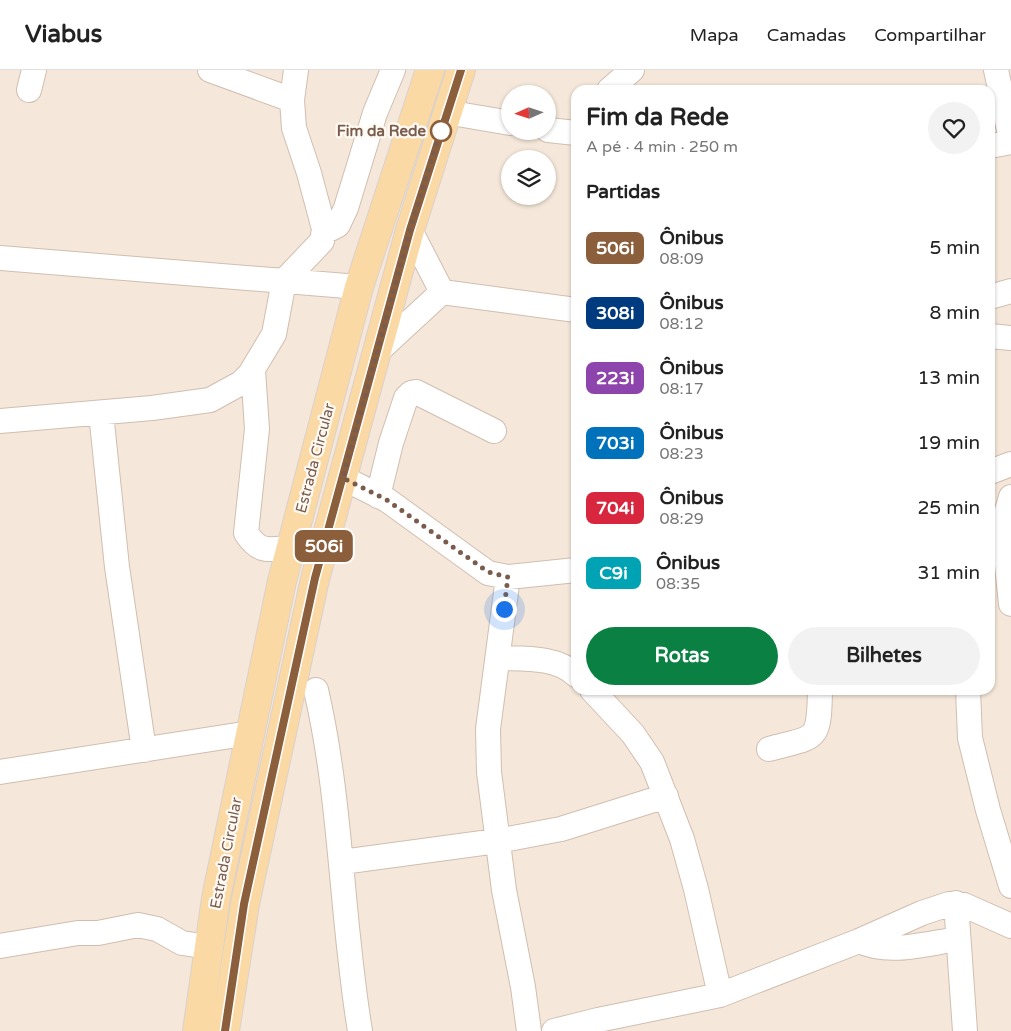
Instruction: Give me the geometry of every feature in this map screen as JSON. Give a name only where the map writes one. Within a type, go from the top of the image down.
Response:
[{"type":"main road","name":"Estrada Circular","points":[[197,1031],[216,898],[291,548],[359,288],[430,70]]},
{"type":"main road","name":"Estrada Circular","points":[[225,1031],[244,904],[315,578],[410,230],[446,112],[461,70]]},
{"type":"street","points":[[210,70],[292,100]]},
{"type":"street","points":[[0,421],[152,408],[210,400],[241,383],[253,370],[274,334],[284,281],[322,241],[324,232],[309,173],[294,128],[292,100],[296,70]]},
{"type":"street","points":[[324,232],[338,224],[346,208],[375,113],[393,70]]},
{"type":"street","points":[[615,85],[632,70]]},
{"type":"street","points":[[995,145],[1011,140],[996,70]]},
{"type":"street","points":[[446,112],[501,121]]},
{"type":"street","points":[[410,230],[442,292]]},
{"type":"street","points":[[0,258],[359,288]]},
{"type":"street","points":[[995,296],[1011,291]]},
{"type":"street","points":[[442,292],[571,309]]},
{"type":"street","points":[[377,352],[442,292]]},
{"type":"street","points":[[995,336],[1011,338]]},
{"type":"street","points":[[253,370],[257,429],[246,533],[254,545],[262,549],[291,548]]},
{"type":"street","points":[[378,496],[401,412],[406,398],[412,393],[416,392],[494,432]]},
{"type":"street","points":[[101,413],[117,567],[144,750]]},
{"type":"street","points":[[995,470],[1011,464]]},
{"type":"street","points":[[343,478],[378,496],[488,572],[508,577],[571,571]]},
{"type":"street","points":[[995,549],[1011,497]]},
{"type":"street","points":[[1003,526],[1011,604]]},
{"type":"street","points":[[508,577],[488,729],[489,772],[504,890],[523,987],[529,1031]]},
{"type":"street","points":[[498,658],[546,661],[560,664],[571,672]]},
{"type":"street","points":[[316,690],[335,792],[360,1031]]},
{"type":"street","points":[[597,695],[638,741],[652,762],[666,796],[682,839],[694,880],[720,995]]},
{"type":"street","points":[[769,749],[809,738],[816,732],[820,695]]},
{"type":"street","points":[[968,695],[970,738],[988,810],[1011,886]]},
{"type":"street","points":[[0,772],[250,733]]},
{"type":"street","points":[[342,862],[497,842],[561,829],[666,796]]},
{"type":"street","points":[[554,1031],[720,995],[859,941],[922,913],[956,903],[1011,926]]},
{"type":"street","points":[[956,903],[957,939],[965,1031]]},
{"type":"street","points":[[0,946],[78,933],[98,933],[138,925],[158,929],[182,943],[209,947]]},
{"type":"street","points":[[859,941],[869,946],[892,948],[957,939]]},
{"type":"shaded area","points":[[0,70],[1011,70],[1011,1031],[0,1031]]},
{"type":"bus line","name":"506i","points":[[225,1031],[244,904],[315,578],[410,230],[446,112],[461,70]]},
{"type":"place","name":"Fim da Rede","points":[[441,131]]},
{"type":"route","points":[[441,131],[441,129],[410,230],[343,478],[387,500],[488,572],[508,577],[504,609]]}]
